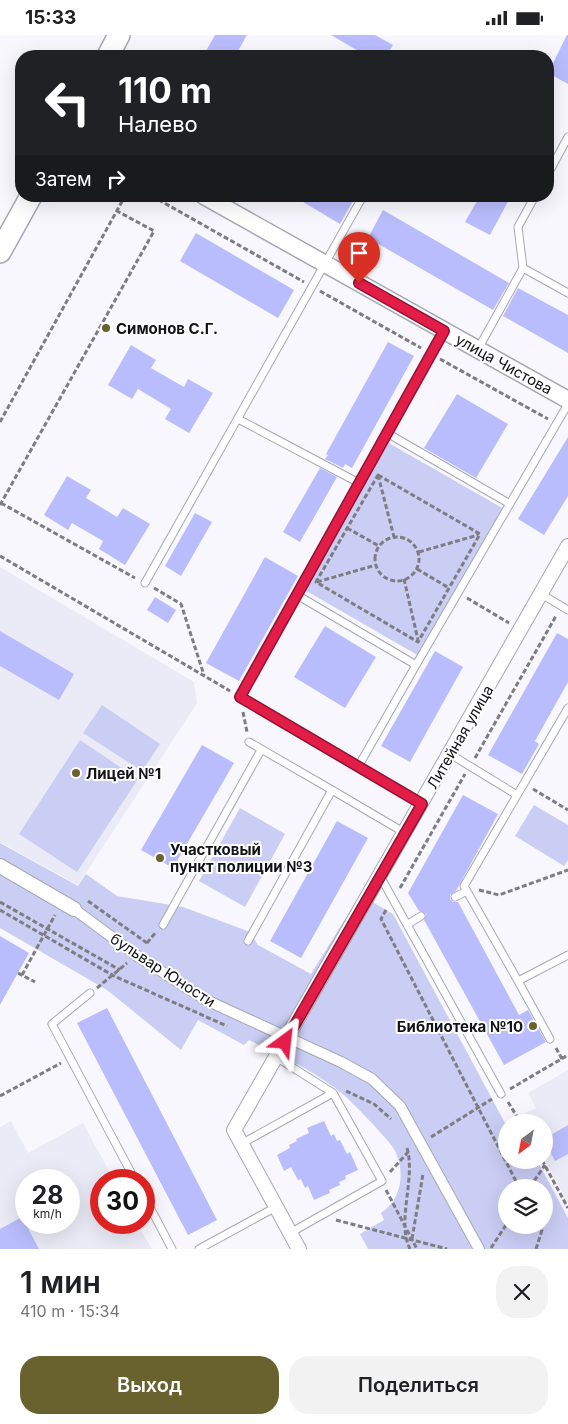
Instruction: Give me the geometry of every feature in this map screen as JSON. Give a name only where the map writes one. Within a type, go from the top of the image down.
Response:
[{"type":"main road","points":[[111,50],[119,35]]},
{"type":"main road","points":[[0,252],[28,202]]},
{"type":"street","name":"улица Чистова","points":[[215,202],[568,401]]},
{"type":"street","name":"Литейная улица","points":[[241,1144],[234,1130],[568,546]]},
{"type":"street","points":[[0,866],[68,905]]},
{"type":"street","name":"бульвар Юности","points":[[68,905],[136,955],[206,1000],[288,1037],[372,1079],[400,1106],[479,1249]]},
{"type":"street","points":[[241,1144],[299,1249]]},
{"type":"lane","points":[[554,163],[568,137]]},
{"type":"lane","points":[[145,583],[360,202]]},
{"type":"lane","points":[[477,350],[523,268],[518,227],[532,202]]},
{"type":"lane","points":[[523,268],[568,293]]},
{"type":"lane","points":[[422,804],[240,697],[444,331]]},
{"type":"lane","points":[[358,767],[568,404]]},
{"type":"lane","points":[[238,419],[359,483]]},
{"type":"lane","points":[[387,433],[510,504]]},
{"type":"lane","points":[[541,594],[565,608]]},
{"type":"lane","points":[[297,595],[416,665]]},
{"type":"lane","points":[[455,897],[466,888],[523,784],[568,708]]},
{"type":"lane","points":[[249,743],[405,833]]},
{"type":"lane","points":[[163,925],[261,750]]},
{"type":"lane","points":[[450,754],[517,795]]},
{"type":"lane","points":[[248,941],[332,790]]},
{"type":"lane","points":[[380,876],[501,1094]]},
{"type":"lane","points":[[466,888],[550,1039]]},
{"type":"lane","points":[[408,924],[421,916]]},
{"type":"lane","points":[[518,981],[568,955]]},
{"type":"lane","points":[[90,993],[52,1024],[129,1169]]},
{"type":"lane","points":[[276,1057],[333,1093],[382,1181],[290,1233]]},
{"type":"lane","points":[[241,1144],[333,1093]]},
{"type":"lane","points":[[198,1249],[276,1207]]},
{"type":"lane","points":[[155,1217],[172,1249]]},
{"type":"path","points":[[0,422],[122,202]]},
{"type":"path","points":[[163,202],[557,424]]},
{"type":"path","points":[[117,211],[154,231],[1,504],[145,583],[181,605],[204,676]]},
{"type":"path","points":[[374,457],[394,537]]},
{"type":"path","points":[[316,582],[378,475]]},
{"type":"path","points":[[378,475],[480,534]]},
{"type":"path","points":[[337,522],[379,547]]},
{"type":"path","points":[[419,552],[495,530]]},
{"type":"path","points":[[418,642],[480,534]]},
{"type":"path","points":[[394,537],[405,538],[411,541],[419,552],[420,560],[414,574],[404,579],[392,580],[386,577],[376,565],[375,558],[379,547],[385,541],[394,537]]},
{"type":"path","points":[[0,556],[240,697],[249,743]]},
{"type":"path","points":[[302,587],[376,565]]},
{"type":"path","points":[[404,579],[422,656]]},
{"type":"path","points":[[316,582],[418,642]]},
{"type":"path","points":[[516,1179],[381,919],[565,608]]},
{"type":"path","points":[[523,784],[568,810]]},
{"type":"path","points":[[466,888],[499,895],[568,870]]},
{"type":"path","points":[[0,902],[120,970]]},
{"type":"path","points":[[35,981],[20,974],[47,929],[68,905]]},
{"type":"path","points":[[0,909],[114,976],[230,1027]]},
{"type":"path","points":[[417,1249],[382,1181],[408,1151],[568,1055]]},
{"type":"path","points":[[0,1096],[70,1058]]},
{"type":"path","points":[[341,1090],[374,1104],[396,1125]]},
{"type":"path","points":[[501,1094],[516,1114]]},
{"type":"path","points":[[405,1142],[408,1151],[410,1182],[407,1230],[410,1249]]},
{"type":"path","points":[[412,1240],[427,1155]]},
{"type":"path","points":[[547,1169],[568,1208]]},
{"type":"path","points":[[319,1216],[447,1249]]},
{"type":"path","points":[[491,1249],[500,1234]]},
{"type":"path","points":[[536,1249],[541,1234]]},
{"type":"shaded area","points":[[387,442],[504,509],[419,656],[303,589]]},
{"type":"shaded area","name":"Лицей №1","points":[[0,567],[194,682],[197,703],[78,885],[0,842]]},
{"type":"shaded area","points":[[102,705],[160,744],[142,771],[83,733]]},
{"type":"shaded area","points":[[80,740],[138,779],[77,872],[19,834]]},
{"type":"shaded area","points":[[534,805],[568,825],[568,860],[564,866],[515,836]]},
{"type":"shaded area","points":[[240,808],[285,834],[245,907],[199,881]]},
{"type":"shaded area","points":[[0,843],[78,886],[86,874],[117,896],[183,907],[250,932],[258,945],[311,974],[360,895],[393,914],[500,1114],[498,1114],[498,1169],[542,1169],[547,1179],[498,1179],[498,1234],[553,1234],[553,1190],[568,1218],[568,1249],[368,1249],[360,1234],[384,1220],[381,1213],[394,1200],[398,1192],[401,1175],[400,1166],[398,1157],[391,1144],[345,1096],[323,1079],[286,1058],[249,1040],[244,1045],[198,1020],[181,1050],[107,990],[0,928]]},
{"type":"shaded area","points":[[568,1070],[568,1203],[550,1169],[553,1169],[553,1114],[523,1114],[536,1108],[528,1093]]},
{"type":"shaded area","points":[[11,1121],[28,1153],[83,1123],[108,1169],[90,1169],[90,1234],[143,1234],[152,1249],[0,1249],[0,1127]]},
{"type":"building","points":[[215,35],[247,35],[238,50],[206,50]]},
{"type":"building","points":[[331,35],[375,35],[393,45],[390,50],[357,50]]},
{"type":"building","points":[[568,35],[568,84],[554,76],[554,61]]},
{"type":"building","points":[[303,202],[353,202],[340,224]]},
{"type":"building","points":[[477,202],[508,202],[490,235],[465,222]]},
{"type":"building","points":[[383,210],[509,283],[493,310],[368,238]]},
{"type":"building","points":[[196,233],[294,290],[278,318],[180,261]]},
{"type":"building","points":[[518,288],[568,315],[568,353],[503,316]]},
{"type":"building","points":[[388,342],[414,356],[352,468],[345,464],[343,468],[325,459],[328,455],[326,454]]},
{"type":"building","points":[[131,345],[156,360],[151,368],[184,387],[188,379],[213,393],[189,433],[165,419],[171,409],[138,389],[132,399],[108,385]]},
{"type":"building","points":[[457,394],[508,424],[476,478],[424,448]]},
{"type":"building","points":[[568,437],[568,496],[544,535],[518,519]]},
{"type":"building","points":[[320,468],[337,477],[300,542],[283,532]]},
{"type":"building","points":[[67,476],[91,490],[86,498],[117,517],[123,508],[150,524],[125,565],[99,549],[103,541],[72,523],[68,530],[44,515]]},
{"type":"building","points":[[195,513],[212,522],[181,576],[165,566]]},
{"type":"building","points":[[265,557],[298,576],[239,681],[206,663]]},
{"type":"building","points":[[155,597],[176,610],[168,623],[147,610]]},
{"type":"building","points":[[325,626],[376,657],[345,708],[294,677]]},
{"type":"building","points":[[0,631],[74,674],[59,700],[0,666]]},
{"type":"building","points":[[557,633],[568,639],[568,682],[535,741],[539,744],[522,774],[488,755]]},
{"type":"building","points":[[435,651],[463,667],[410,762],[381,746]]},
{"type":"building","points":[[202,745],[234,763],[173,868],[141,850]]},
{"type":"building","points":[[463,795],[498,814],[456,891],[450,895],[450,899],[453,902],[458,902],[519,1015],[528,1010],[546,1042],[504,1065],[424,920],[426,914],[419,911],[408,893]]},
{"type":"building","points":[[337,821],[368,838],[301,958],[270,941]]},
{"type":"building","points":[[0,936],[29,953],[0,1005]]},
{"type":"building","points":[[107,1008],[217,1220],[188,1235],[77,1023]]},
{"type":"building","points":[[324,1121],[331,1136],[334,1134],[337,1141],[340,1140],[347,1154],[350,1152],[358,1170],[345,1176],[346,1179],[339,1182],[340,1185],[329,1190],[330,1193],[314,1200],[308,1186],[305,1188],[301,1179],[298,1180],[291,1167],[284,1171],[277,1155],[290,1148],[289,1145],[297,1141],[296,1139],[309,1133],[307,1128]]},
{"type":"building","points":[[568,1125],[568,1154],[555,1161],[553,1157],[553,1134]]},
{"type":"building","points":[[15,1221],[15,1234],[31,1234],[39,1249],[0,1249],[0,1229]]},
{"type":"place","name":"Симонов С.Г.","points":[[106,328]]},
{"type":"place","name":"Лицей №1","points":[[76,773]]},
{"type":"place","name":"Участковый пункт полиции №3","points":[[160,858]]},
{"type":"place","name":"Библиотека №10","points":[[533,1026]]},
{"type":"route","points":[[285,1042],[422,804],[240,697],[444,331],[359,283]]}]
